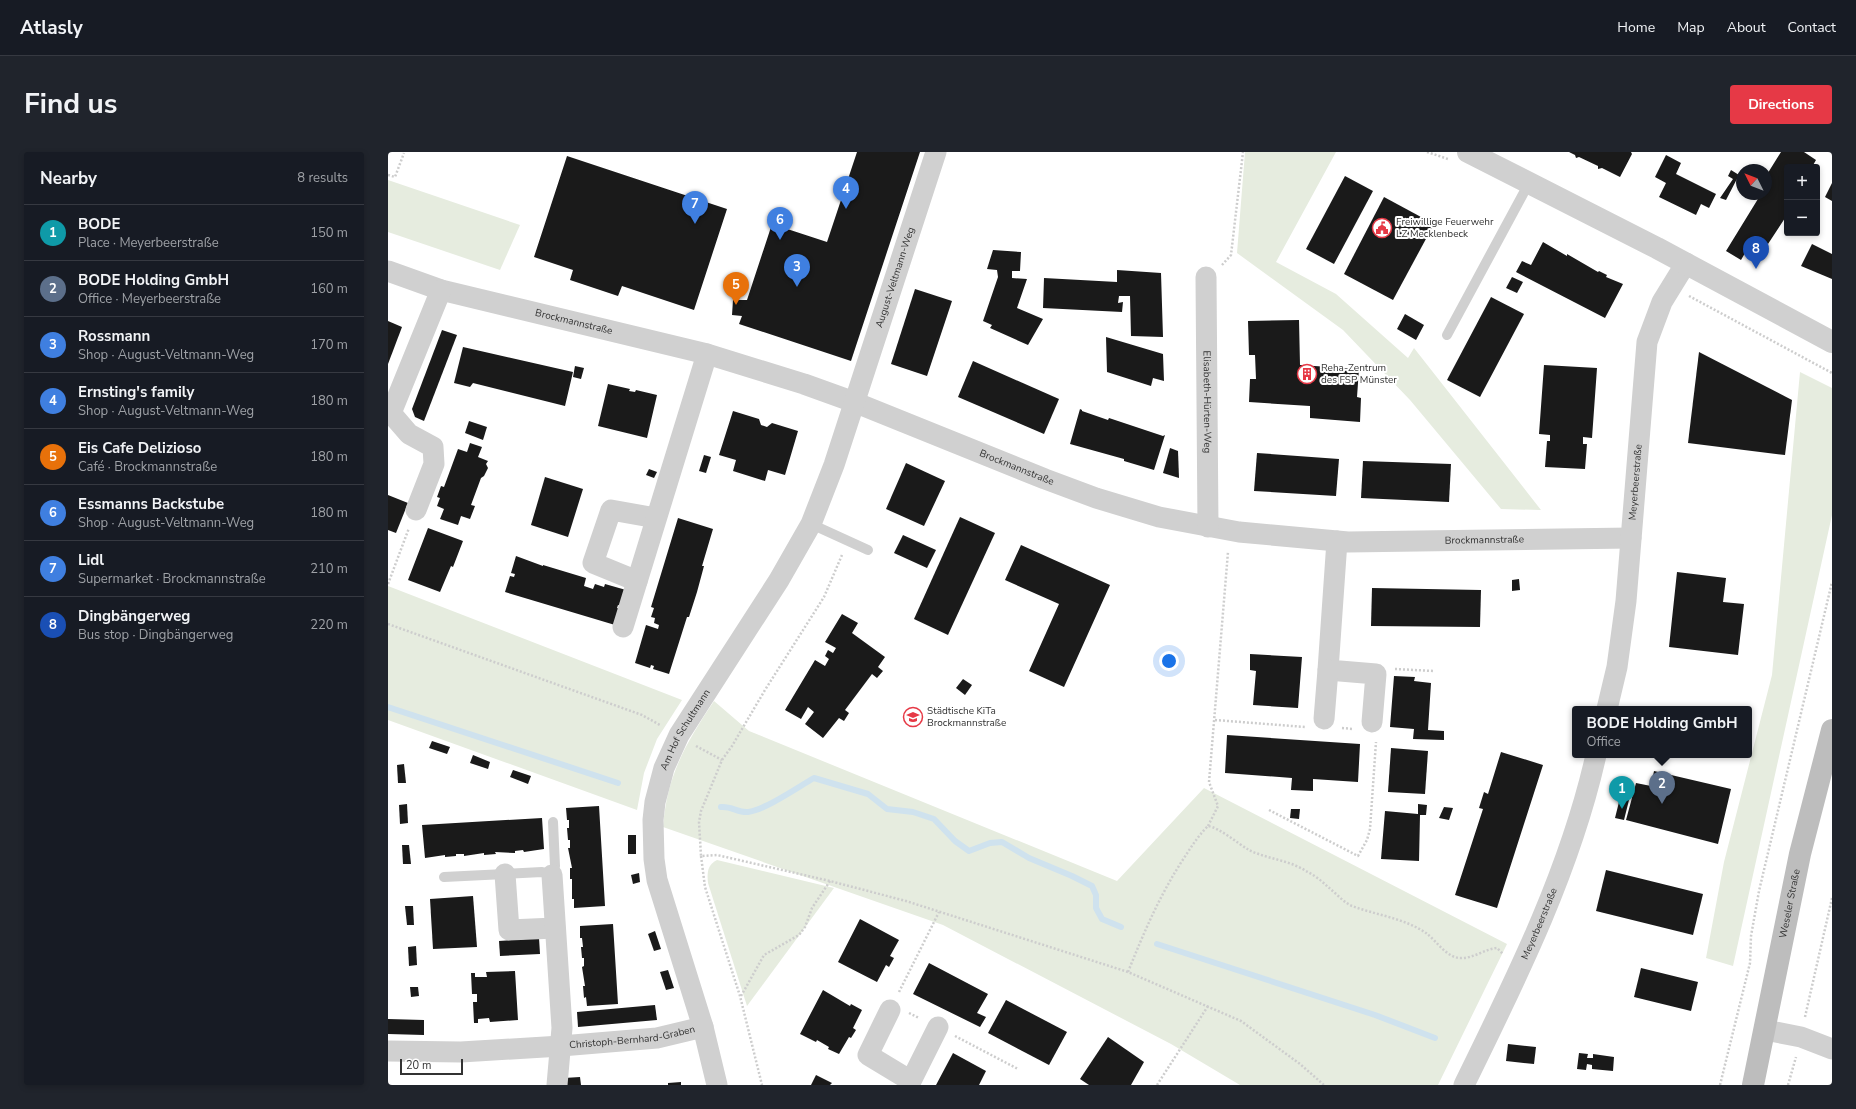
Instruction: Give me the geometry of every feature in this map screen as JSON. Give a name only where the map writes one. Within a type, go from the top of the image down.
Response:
[{"type":"main road","name":"Weseler Straße","points":[[1753,1085],[1799,861],[1826,781],[1832,730]]},
{"type":"street","name":"August-Veltmann-Weg","points":[[854,402],[936,152]]},
{"type":"street","points":[[1468,152],[1686,263],[1832,342]]},
{"type":"street","name":"Meyerbeerstraße","points":[[1608,706],[1617,667],[1626,601],[1647,342],[1662,302],[1686,263]]},
{"type":"street","name":"Brockmannstraße","points":[[388,271],[441,290],[706,354],[804,384],[854,402],[1014,467],[1096,498],[1159,517],[1208,527],[1281,537],[1338,541],[1631,538]]},
{"type":"street","name":"Elisabeth-Hürten-Weg","points":[[1206,277],[1208,527]]},
{"type":"street","points":[[416,510],[434,464],[433,448],[409,434],[391,413],[441,290]]},
{"type":"street","points":[[623,627],[706,354]]},
{"type":"street","name":"Am Hof Schultmann","points":[[717,1085],[703,1027],[657,880],[654,859],[653,820],[655,802],[664,768],[679,735],[779,580],[811,524],[834,465],[854,402]]},
{"type":"street","points":[[637,581],[593,563],[611,510],[656,518]]},
{"type":"street","points":[[1322,723],[1328,670],[1338,541]]},
{"type":"street","points":[[1328,670],[1376,674],[1374,727]]},
{"type":"street","name":"Meyerbeerstraße","points":[[1464,1085],[1555,888],[1586,799],[1595,758]]},
{"type":"street","points":[[505,874],[508,930],[555,928]]},
{"type":"street","name":"Christoph-Bernhard-Graben","points":[[552,875],[562,1028],[557,1085]]},
{"type":"street","points":[[890,1010],[868,1055],[910,1083],[938,1027]]},
{"type":"street","name":"Christoph-Bernhard-Graben","points":[[388,1051],[461,1052],[560,1046],[657,1038],[703,1027]]},
{"type":"street","points":[[1765,1030],[1801,1037],[1832,1049]]},
{"type":"lane","points":[[1447,336],[1528,183]]},
{"type":"lane","points":[[811,524],[849,540],[868,550]]},
{"type":"lane","points":[[444,877],[542,872],[552,875],[555,866],[553,822]]},
{"type":"path","points":[[1206,277],[1231,255],[1243,152]]},
{"type":"path","points":[[388,175],[395,177],[404,153]]},
{"type":"path","points":[[388,584],[416,510]]},
{"type":"path","points":[[1128,972],[1152,913],[1167,885],[1200,834],[1208,826],[1218,806],[1209,782],[1226,566],[1232,530]]},
{"type":"path","points":[[762,1085],[740,996],[705,887],[699,822],[701,811],[722,760],[824,597],[849,540]]},
{"type":"path","points":[[1720,1085],[1748,971],[1759,891],[1832,582]]},
{"type":"path","points":[[388,624],[642,715],[722,760]]},
{"type":"path","points":[[1376,674],[1386,668],[1434,671]]},
{"type":"path","points":[[1215,720],[1305,727],[1322,723],[1374,727],[1376,743],[1370,829],[1367,840],[1358,856],[1269,810]]},
{"type":"path","points":[[1208,826],[1215,827],[1240,845],[1254,852],[1294,865],[1306,871],[1351,906],[1394,918],[1426,933],[1448,953],[1456,957],[1462,958],[1490,948],[1497,948],[1507,957]]},
{"type":"path","points":[[701,856],[717,855],[830,881],[906,901],[1128,972],[1242,1021],[1300,1064],[1324,1085]]},
{"type":"path","points":[[740,996],[764,955],[799,935],[805,927],[812,908],[830,881]]},
{"type":"path","points":[[1788,1085],[1801,1037],[1832,898]]},
{"type":"path","points":[[890,1010],[939,912]]},
{"type":"path","points":[[1157,1085],[1208,1006]]},
{"type":"shaded area","points":[[1245,152],[1336,152],[1276,262],[1336,294],[1408,358],[1414,348],[1541,510],[1501,509],[1410,400],[1343,330],[1237,253]]},
{"type":"shaded area","points":[[388,180],[520,225],[500,270],[388,232]]},
{"type":"shaded area","points":[[1800,372],[1832,388],[1832,515],[1733,966],[1706,958],[1724,862],[1751,758],[1752,758],[1772,675]]},
{"type":"shaded area","points":[[388,586],[682,700],[657,739],[644,773],[637,810],[388,720]]},
{"type":"shaded area","points":[[714,701],[749,731],[1117,881],[1204,788],[1507,944],[1438,1085],[1240,1085],[1171,1044],[943,925],[663,827],[669,791],[680,760],[695,731]]},
{"type":"shaded area","points":[[717,860],[834,888],[747,1006],[708,883],[709,867]]},
{"type":"building","points":[[857,152],[920,152],[851,361],[739,324],[742,316],[732,315],[733,300],[747,300],[772,224],[827,242]]},
{"type":"building","points":[[1569,152],[1631,152],[1632,154],[1620,177],[1602,168],[1598,169],[1598,166],[1579,157],[1576,158],[1575,155]]},
{"type":"building","points":[[1781,152],[1804,152],[1816,160],[1814,164],[1784,164],[1784,220],[1768,244],[1755,236],[1741,260],[1726,251],[1757,200],[1772,200],[1772,166]]},
{"type":"building","points":[[1666,155],[1681,163],[1676,174],[1716,194],[1709,208],[1701,204],[1696,215],[1659,197],[1666,183],[1655,177]]},
{"type":"building","points":[[567,156],[727,209],[694,310],[622,286],[618,296],[570,280],[573,270],[534,257]]},
{"type":"building","points":[[1731,170],[1736,173],[1736,181],[1726,200],[1720,198],[1733,179],[1728,176]]},
{"type":"building","points":[[1345,176],[1373,191],[1334,264],[1306,249]]},
{"type":"building","points":[[1832,183],[1832,201],[1825,197]]},
{"type":"building","points":[[1384,197],[1434,224],[1393,300],[1344,274]]},
{"type":"building","points":[[1543,242],[1598,272],[1599,271],[1607,275],[1606,277],[1623,284],[1605,318],[1516,272],[1522,261],[1531,265]]},
{"type":"building","points":[[1812,244],[1832,254],[1832,279],[1801,266]]},
{"type":"building","points":[[993,250],[1021,252],[1020,271],[1012,271],[1012,278],[1027,279],[1017,308],[1043,319],[1028,345],[990,328],[992,325],[983,321],[998,277],[997,270],[987,269]]},
{"type":"building","points":[[1117,270],[1161,273],[1163,337],[1131,336],[1130,296],[1119,296],[1118,303],[1123,302],[1122,312],[1043,308],[1044,278],[1117,282]]},
{"type":"building","points":[[1512,277],[1523,282],[1517,293],[1506,288]]},
{"type":"building","points":[[915,289],[952,301],[927,376],[891,364]]},
{"type":"building","points":[[1491,297],[1524,314],[1480,397],[1447,380]]},
{"type":"building","points":[[1405,314],[1424,325],[1416,340],[1397,329]]},
{"type":"building","name":"Reha-Zentrum des FSP Münster","points":[[1299,320],[1300,365],[1359,369],[1357,397],[1361,398],[1360,422],[1310,418],[1310,406],[1249,402],[1250,379],[1256,379],[1255,355],[1249,355],[1248,321]]},
{"type":"building","points":[[388,321],[402,327],[388,364]]},
{"type":"building","points":[[442,330],[457,335],[424,421],[415,417],[412,409]]},
{"type":"building","points":[[1106,337],[1163,354],[1164,381],[1153,378],[1151,386],[1107,372]]},
{"type":"building","points":[[463,347],[573,372],[565,406],[473,383],[470,387],[454,383]]},
{"type":"building","points":[[1699,352],[1792,400],[1785,455],[1688,443]]},
{"type":"building","points":[[973,361],[1059,399],[1044,434],[958,397]]},
{"type":"building","points":[[1544,365],[1597,368],[1592,438],[1583,437],[1583,444],[1587,444],[1585,469],[1545,467],[1547,441],[1550,441],[1550,435],[1539,434]]},
{"type":"building","points":[[575,366],[584,368],[581,379],[573,377]]},
{"type":"building","points":[[608,384],[630,389],[629,391],[635,392],[636,390],[657,395],[647,438],[598,426]]},
{"type":"building","points":[[1080,409],[1108,420],[1109,418],[1163,436],[1165,435],[1154,470],[1124,461],[1124,459],[1070,444]]},
{"type":"building","points":[[733,411],[759,419],[761,425],[767,427],[772,423],[798,431],[785,475],[768,470],[765,481],[733,471],[736,460],[719,455]]},
{"type":"building","points":[[469,421],[487,427],[483,440],[465,433]]},
{"type":"building","points":[[470,443],[482,447],[478,457],[488,461],[486,464],[488,468],[484,476],[481,478],[471,505],[475,506],[470,519],[461,516],[458,525],[440,519],[444,509],[437,506],[440,498],[437,497],[441,486],[444,487],[458,449],[467,452]]},
{"type":"building","points":[[1170,448],[1178,451],[1179,478],[1163,473]]},
{"type":"building","points":[[1257,453],[1339,459],[1336,496],[1254,491]]},
{"type":"building","points":[[704,455],[711,457],[706,473],[699,471]]},
{"type":"building","points":[[1363,461],[1451,464],[1449,502],[1361,498]]},
{"type":"building","points":[[906,463],[945,481],[924,526],[886,509]]},
{"type":"building","points":[[649,469],[657,472],[654,478],[646,475]]},
{"type":"building","points":[[545,477],[583,489],[568,537],[531,525]]},
{"type":"building","points":[[388,495],[408,503],[396,533],[388,530]]},
{"type":"building","points":[[960,517],[995,533],[948,635],[914,619]]},
{"type":"building","points":[[678,518],[713,529],[702,566],[704,566],[697,592],[689,617],[687,617],[669,674],[653,669],[654,666],[651,665],[650,668],[635,663],[646,625],[658,629],[659,625],[654,623],[655,618],[651,617],[654,608],[651,607]]},
{"type":"building","points":[[428,528],[463,541],[453,567],[451,566],[440,592],[408,580]]},
{"type":"building","points":[[903,535],[936,550],[927,568],[894,553]]},
{"type":"building","points":[[1021,545],[1110,585],[1064,687],[1029,671],[1059,604],[1005,580]]},
{"type":"building","points":[[516,556],[543,566],[586,578],[584,586],[593,589],[595,584],[604,587],[605,584],[626,590],[621,606],[618,605],[617,608],[620,609],[615,625],[505,592],[510,576],[514,577],[515,574],[511,573]]},
{"type":"building","points":[[1677,572],[1726,578],[1723,602],[1744,604],[1738,655],[1669,647]]},
{"type":"building","points":[[1519,579],[1520,590],[1512,591],[1512,580]]},
{"type":"building","points":[[1372,588],[1481,590],[1480,627],[1371,626]]},
{"type":"building","points":[[842,614],[858,623],[852,633],[885,657],[878,667],[883,671],[877,678],[872,674],[845,710],[849,713],[844,721],[839,718],[823,738],[805,724],[814,712],[808,707],[801,719],[785,710],[815,660],[825,666],[829,659],[825,656],[828,650],[833,653],[836,648],[825,642]]},
{"type":"building","points":[[1250,654],[1302,657],[1298,708],[1253,705],[1256,671],[1250,670]]},
{"type":"building","points":[[1394,676],[1415,677],[1414,681],[1431,683],[1428,730],[1444,731],[1444,740],[1413,739],[1414,729],[1390,727]]},
{"type":"building","points":[[963,679],[972,685],[965,695],[956,688]]},
{"type":"building","points":[[1227,735],[1360,744],[1358,782],[1313,779],[1313,791],[1291,790],[1292,778],[1225,773]]},
{"type":"building","points":[[432,741],[450,747],[447,754],[429,748]]},
{"type":"building","points":[[1391,748],[1428,751],[1425,794],[1388,792]]},
{"type":"building","points":[[1501,752],[1543,765],[1497,908],[1455,895],[1483,809],[1479,808],[1484,792],[1488,794]]},
{"type":"building","points":[[473,755],[490,762],[488,769],[470,763]]},
{"type":"building","points":[[404,764],[406,783],[398,783],[397,765]]},
{"type":"building","points":[[513,770],[531,776],[528,784],[510,777]]},
{"type":"building","points":[[1654,771],[1731,789],[1718,844],[1626,820],[1636,783],[1651,786]]},
{"type":"building","points":[[1620,798],[1629,800],[1624,820],[1615,818]]},
{"type":"building","points":[[407,804],[408,823],[400,824],[399,805]]},
{"type":"building","points":[[1418,804],[1427,805],[1426,815],[1420,815],[1419,861],[1381,859],[1385,811],[1418,814]]},
{"type":"building","points":[[599,806],[605,906],[574,908],[574,899],[572,899],[572,879],[570,879],[570,868],[572,868],[568,848],[570,848],[567,828],[569,828],[569,820],[567,820],[566,808]]},
{"type":"building","points":[[1444,807],[1453,808],[1449,820],[1439,818]]},
{"type":"building","points":[[1291,809],[1300,809],[1299,819],[1290,818]]},
{"type":"building","points":[[542,818],[544,849],[524,852],[523,850],[515,851],[515,853],[495,852],[496,854],[484,855],[484,853],[464,856],[464,854],[456,854],[456,856],[445,857],[445,855],[425,858],[422,825]]},
{"type":"building","points":[[628,835],[636,835],[636,854],[628,854]]},
{"type":"building","points":[[402,845],[409,845],[411,864],[403,864]]},
{"type":"building","points":[[1606,870],[1703,894],[1693,935],[1596,911]]},
{"type":"building","points":[[639,873],[640,882],[633,884],[631,875]]},
{"type":"building","points":[[473,896],[477,947],[433,949],[430,899]]},
{"type":"building","points":[[405,906],[413,906],[414,925],[407,925]]},
{"type":"building","points":[[860,919],[899,940],[890,956],[894,958],[889,967],[886,965],[877,982],[838,962]]},
{"type":"building","points":[[613,924],[618,1004],[587,1006],[586,997],[584,998],[583,986],[585,986],[582,967],[584,966],[584,958],[582,958],[581,947],[583,947],[582,938],[580,938],[580,926]]},
{"type":"building","points":[[655,931],[661,949],[654,951],[648,934]]},
{"type":"building","points":[[539,938],[540,954],[500,956],[499,941]]},
{"type":"building","points":[[416,946],[417,965],[409,966],[408,947]]},
{"type":"building","points":[[929,963],[988,994],[977,1013],[986,1017],[980,1027],[913,994]]},
{"type":"building","points":[[1641,968],[1698,982],[1691,1011],[1634,997]]},
{"type":"building","points":[[668,970],[674,988],[666,990],[660,972]]},
{"type":"building","points":[[515,971],[518,1020],[490,1022],[489,1018],[478,1019],[478,1023],[474,1023],[473,1002],[477,1002],[477,994],[472,994],[471,973],[475,973],[475,977],[487,977],[486,972]]},
{"type":"building","points":[[410,987],[418,987],[419,996],[411,997]]},
{"type":"building","points":[[823,990],[850,1006],[851,1004],[862,1010],[853,1028],[856,1030],[851,1038],[849,1037],[839,1054],[828,1049],[829,1047],[817,1040],[816,1042],[800,1034]]},
{"type":"building","points":[[1006,1000],[1067,1032],[1049,1065],[988,1033]]},
{"type":"building","points":[[655,1005],[657,1020],[578,1027],[577,1012]]},
{"type":"building","points":[[388,1019],[424,1020],[424,1035],[388,1034]]},
{"type":"building","points":[[1108,1037],[1144,1062],[1131,1085],[1089,1085],[1080,1079]]},
{"type":"building","points":[[1508,1044],[1536,1047],[1534,1064],[1506,1061]]},
{"type":"building","points":[[953,1053],[986,1071],[979,1085],[936,1085]]},
{"type":"building","points":[[1579,1053],[1588,1054],[1587,1058],[1593,1058],[1593,1054],[1614,1057],[1613,1071],[1592,1069],[1592,1065],[1587,1064],[1586,1070],[1577,1069]]},
{"type":"building","points":[[816,1075],[832,1083],[830,1085],[811,1085]]},
{"type":"building","points":[[580,1077],[581,1085],[565,1085],[564,1078]]},
{"type":"building","points":[[681,1082],[681,1085],[668,1085],[668,1083]]},
{"type":"waterway","points":[[388,707],[618,783]]},
{"type":"waterway","points":[[721,807],[741,812],[755,810],[772,803],[814,778],[868,794],[887,809],[913,812],[934,819],[955,841],[969,851],[990,843],[1002,842],[1029,858],[1092,886],[1096,895],[1096,908],[1102,919],[1121,927]]},
{"type":"waterway","points":[[1157,944],[1375,1015],[1435,1038]]},
{"type":"place","name":"Ernsting's family","points":[[846,209]]},
{"type":"place","name":"Lidl","points":[[695,224]]},
{"type":"place","name":"Freiwillige Feuerwehr LZ Mecklenbeck","points":[[1382,228]]},
{"type":"place","name":"Essmanns Backstube","points":[[780,240]]},
{"type":"place","name":"Dingbängerweg","points":[[1756,269]]},
{"type":"place","name":"Rossmann","points":[[797,287]]},
{"type":"place","name":"Eis Cafe Delizioso","points":[[736,305]]},
{"type":"place","name":"Reha-Zentrum des FSP Münster","points":[[1307,374]]},
{"type":"place","name":"Städtische KiTa Brockmannstraße","points":[[913,717]]},
{"type":"place","name":"BODE Holding GmbH","points":[[1662,804]]},
{"type":"place","name":"BODE","points":[[1622,809]]}]
